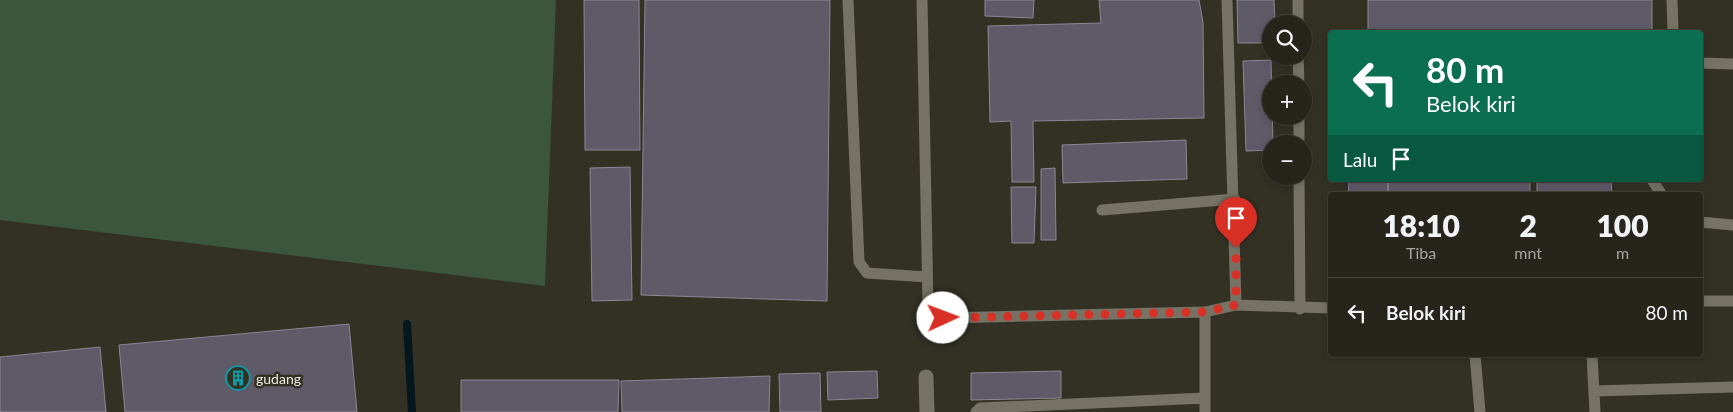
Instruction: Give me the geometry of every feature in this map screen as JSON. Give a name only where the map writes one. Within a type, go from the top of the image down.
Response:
[{"type":"street","points":[[926,377],[927,412]]},
{"type":"lane","points":[[848,0],[859,262],[867,273],[927,277]]},
{"type":"lane","points":[[922,0],[927,277],[928,305],[933,314],[943,318],[1205,312],[1236,305],[1328,308]]},
{"type":"lane","points":[[1227,0],[1235,198],[1236,305]]},
{"type":"lane","points":[[1298,0],[1298,15]]},
{"type":"lane","points":[[1672,0],[1673,30]]},
{"type":"lane","points":[[1703,63],[1733,64]]},
{"type":"lane","points":[[1299,185],[1300,308]]},
{"type":"lane","points":[[1102,210],[1235,198]]},
{"type":"lane","points":[[1703,222],[1733,225]]},
{"type":"lane","points":[[1703,302],[1733,301]]},
{"type":"lane","points":[[1205,312],[1205,412]]},
{"type":"lane","points":[[1475,357],[1480,412]]},
{"type":"lane","points":[[1592,357],[1595,412]]},
{"type":"lane","points":[[1594,391],[1733,387]]},
{"type":"lane","points":[[976,412],[980,408],[1205,398]]},
{"type":"green space","points":[[0,0],[556,0],[545,286],[0,220]]},
{"type":"building","points":[[584,0],[639,0],[640,150],[585,150]]},
{"type":"building","points":[[645,0],[830,0],[827,301],[641,295]]},
{"type":"building","points":[[985,0],[1034,0],[1033,18],[985,16]]},
{"type":"building","points":[[1099,0],[1199,0],[1203,22],[1204,118],[1033,121],[1034,182],[1012,182],[1011,121],[990,122],[988,26],[1101,23]]},
{"type":"building","points":[[1237,0],[1274,0],[1275,15],[1262,15],[1262,43],[1238,43]]},
{"type":"building","points":[[1368,0],[1652,0],[1652,30],[1368,30]]},
{"type":"building","points":[[1262,60],[1262,65],[1271,65],[1271,75],[1262,75],[1262,125],[1273,125],[1273,135],[1262,135],[1262,150],[1246,151],[1243,61]]},
{"type":"building","points":[[1186,140],[1187,179],[1063,183],[1062,145]]},
{"type":"building","points":[[630,167],[632,300],[592,301],[590,168]]},
{"type":"building","points":[[1055,168],[1056,240],[1041,240],[1041,169]]},
{"type":"building","points":[[1349,182],[1388,182],[1388,192],[1348,192]]},
{"type":"building","points":[[1388,182],[1530,182],[1530,192],[1388,192]]},
{"type":"building","points":[[1537,182],[1611,182],[1612,192],[1537,192]]},
{"type":"building","points":[[1011,187],[1036,187],[1034,243],[1012,243]]},
{"type":"building","name":"gudang","points":[[349,324],[357,412],[125,412],[119,345]]},
{"type":"building","points":[[100,347],[106,412],[0,412],[0,357]]},
{"type":"building","points":[[877,371],[878,398],[828,400],[827,372]]},
{"type":"building","points":[[1061,371],[1061,398],[971,400],[971,373]]},
{"type":"building","points":[[820,373],[821,412],[780,412],[779,374]]},
{"type":"building","points":[[770,376],[769,412],[622,412],[621,381]]},
{"type":"building","points":[[461,380],[619,380],[618,412],[461,412]]},
{"type":"waterway","points":[[407,324],[412,412]]},
{"type":"place","name":"gudang","points":[[238,378]]},
{"type":"route","points":[[943,318],[1205,312],[1236,305],[1236,248]]}]
